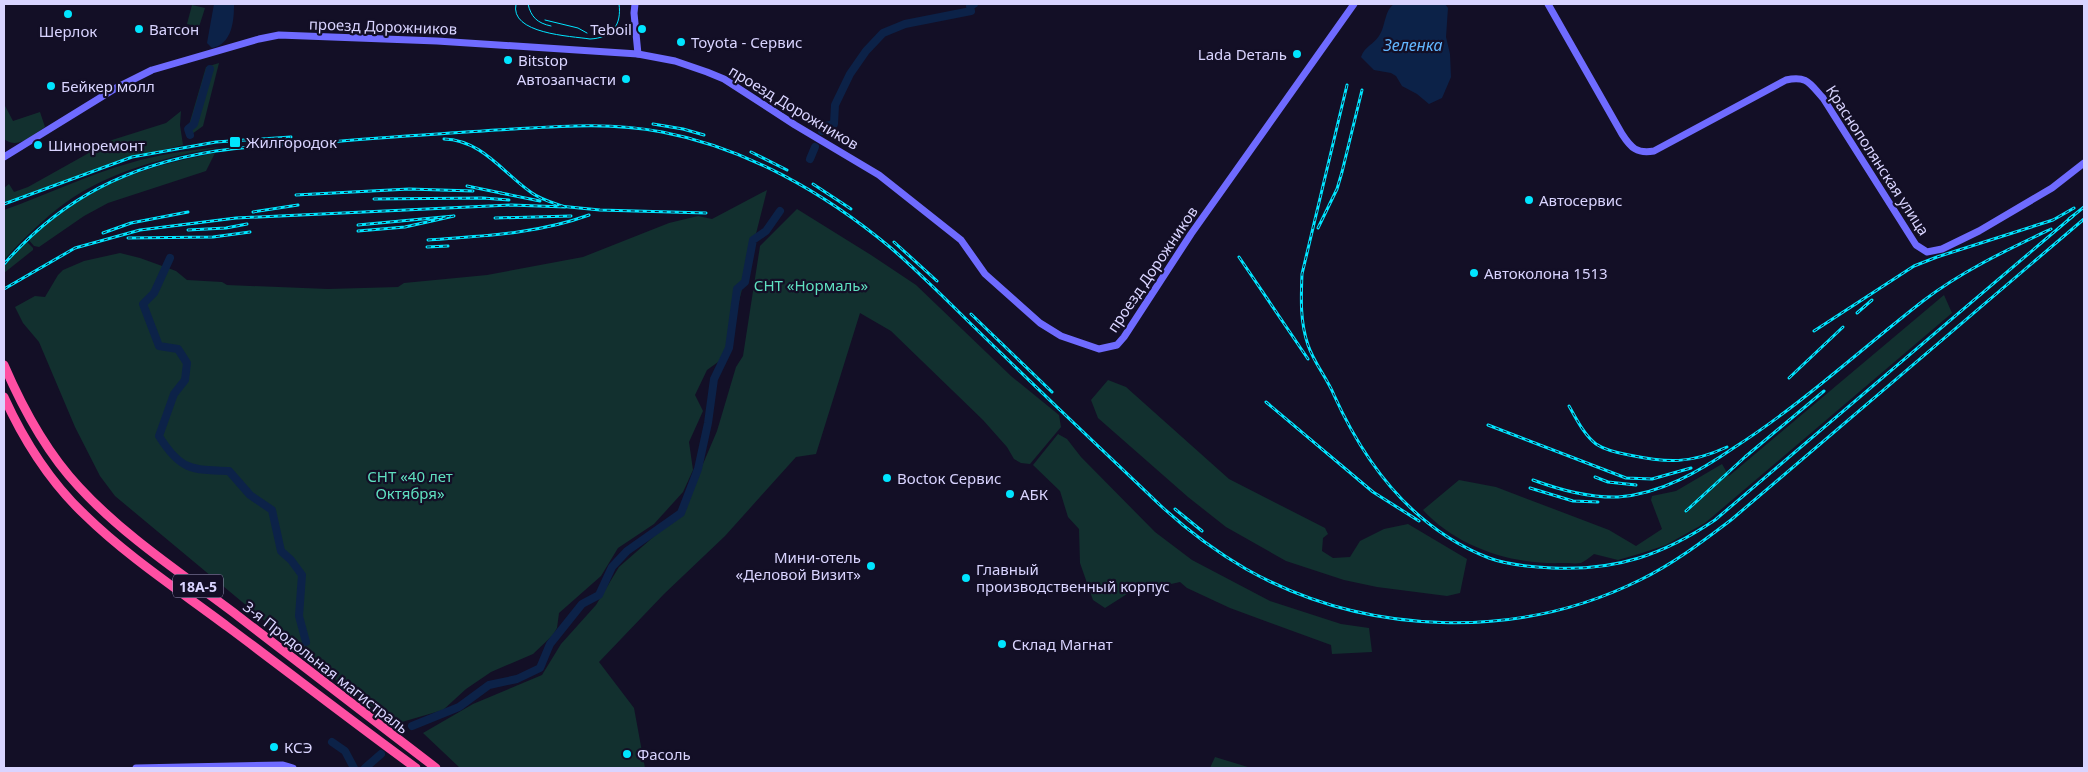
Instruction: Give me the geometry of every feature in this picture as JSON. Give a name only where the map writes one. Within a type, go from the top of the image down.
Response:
[{"type":"highway","name":"3-я Продольная магистраль","points":[[4,365],[46,445],[79,487],[96,504],[155,553],[436,768]]},
{"type":"highway","name":"3-я Продольная магистраль","points":[[4,397],[22,433],[46,470],[68,497],[101,530],[416,768]]},
{"type":"main road","points":[[635,4],[634,13],[638,54]]},
{"type":"main road","name":"проезд Дорожников","points":[[5,154],[116,88],[152,70],[258,39],[280,35],[437,41],[638,54],[675,61],[724,79],[795,125],[879,174],[961,240],[985,274],[1040,323],[1060,336],[1089,347],[1107,349],[1117,345],[1124,337],[1191,234],[1354,4]]},
{"type":"main road","name":"Краснополянская улица","points":[[1548,4],[1622,134],[1636,151],[1643,153],[1654,151],[1786,80],[1797,77],[1806,80],[1823,98],[1916,245],[1927,252],[1942,249],[1978,230],[2052,188],[2084,163]]},
{"type":"main road","points":[[136,768],[283,766],[293,768]]},
{"type":"green space","points":[[192,5],[205,8],[199,27],[187,24]]},
{"type":"green space","points":[[219,63],[203,126],[192,134],[189,125],[206,67]]},
{"type":"green space","points":[[4,104],[13,121],[40,112],[45,127],[25,140],[15,143],[9,142],[4,139]]},
{"type":"green space","points":[[181,111],[180,125],[183,145],[119,161],[4,205],[4,188],[9,184],[14,192],[28,187],[112,140],[166,123]]},
{"type":"green space","points":[[221,147],[160,160],[120,173],[101,182],[57,209],[33,230],[4,260],[4,210],[98,173],[130,163],[175,153]]},
{"type":"green space","points":[[215,153],[206,171],[108,203],[84,216],[39,247],[34,246],[28,239],[67,208],[101,188],[138,173],[176,161]]},
{"type":"green space","name":"СНТ «40 лет Октября»","points":[[767,190],[725,357],[707,370],[695,395],[703,411],[689,442],[693,470],[683,492],[654,524],[618,548],[601,576],[559,613],[557,628],[553,635],[533,654],[491,672],[466,689],[443,710],[395,724],[332,677],[115,496],[100,476],[75,427],[39,342],[23,323],[15,307],[35,296],[45,297],[63,270],[84,261],[120,253],[176,271],[187,280],[222,282],[227,285],[328,289],[398,287],[404,283],[487,275],[583,257],[669,223],[698,216],[712,219]]},
{"type":"green space","name":"СНТ «Нормаль»","points":[[797,209],[916,285],[1011,376],[1059,415],[1061,427],[1030,464],[1021,463],[1014,459],[1007,447],[983,420],[891,331],[860,313],[816,454],[796,457],[725,536],[664,594],[599,662],[634,708],[645,768],[460,768],[423,733],[473,704],[542,675],[561,644],[596,605],[619,567],[683,511],[717,431],[736,367],[743,356],[760,246]]},
{"type":"green space","points":[[26,241],[33,250],[4,273],[4,265]]},
{"type":"green space","points":[[1944,295],[1952,313],[1705,523],[1666,545],[1618,560],[1594,554],[1581,563],[1524,561],[1505,557],[1469,544],[1437,523],[1423,510],[1459,480],[1496,487],[1609,530],[1636,546],[1662,529],[1651,500],[1652,496],[1676,491],[1722,464],[1729,476]]},
{"type":"green space","points":[[1108,380],[1126,387],[1229,479],[1325,528],[1328,534],[1323,538],[1322,551],[1333,558],[1350,557],[1360,541],[1384,529],[1408,524],[1467,559],[1460,593],[1447,596],[1377,587],[1344,580],[1286,561],[1226,527],[1188,497],[1098,418],[1091,400]]},
{"type":"green space","points":[[1058,434],[1067,439],[1081,457],[1155,532],[1192,560],[1270,601],[1341,624],[1369,628],[1372,652],[1332,654],[1331,645],[1230,608],[1187,588],[1180,582],[1127,594],[1105,608],[1093,600],[1080,563],[1079,529],[1068,517],[1060,491],[1033,465]]},
{"type":"green space","points":[[1215,757],[1251,768],[1210,768]]},
{"type":"water","points":[[214,4],[234,4],[234,11],[228,37],[219,46],[212,48],[207,43]]},
{"type":"water","name":"Зеленка","points":[[1394,4],[1445,4],[1448,8],[1446,37],[1450,54],[1451,77],[1442,98],[1429,104],[1417,94],[1402,86],[1396,76],[1391,73],[1374,70],[1361,57],[1365,50],[1379,36],[1388,11]]},
{"type":"waterway","points":[[822,131],[825,126],[834,124],[835,105],[850,74],[866,51],[883,33],[905,24],[971,11],[970,6],[974,4]]},
{"type":"waterway","points":[[190,135],[188,129],[194,124],[210,69]]},
{"type":"waterway","points":[[810,159],[815,147]]},
{"type":"waterway","points":[[412,726],[459,707],[489,685],[517,679],[540,668],[550,644],[582,604],[599,595],[612,567],[627,551],[681,513],[698,469],[708,423],[714,379],[729,348],[737,289],[745,282],[753,240],[766,231],[780,211]]},
{"type":"waterway","points":[[170,258],[154,293],[143,304],[159,346],[178,349],[187,363],[185,380],[174,394],[159,436],[173,456],[180,462],[205,470],[229,471],[250,495],[272,510],[281,551],[291,560],[302,575],[299,616],[306,642]]},
{"type":"waterway","points":[[332,742],[345,751],[354,768]]},
{"type":"waterway","points":[[365,768],[381,754]]},
{"type":"tram line","points":[[516,4],[516,14],[522,22],[531,27],[556,35],[590,39],[604,36],[614,29],[619,18],[619,4]]},
{"type":"tram line","points":[[528,4],[535,19],[551,26]]},
{"type":"tram line","points":[[545,20],[578,28],[587,33]]},
{"type":"railway","points":[[1347,85],[1302,274],[1302,319],[1308,345],[1361,446],[1395,492],[1415,512],[1462,546],[1489,558],[1512,564],[1544,568],[1597,567],[1638,558],[1677,543],[1696,532],[1715,520],[2073,216]]},
{"type":"railway","points":[[1318,228],[1337,189],[1362,90]]},
{"type":"railway","points":[[653,124],[704,135]]},
{"type":"railway","points":[[4,264],[26,240],[50,220],[74,202],[100,188],[126,175],[154,165],[216,151],[259,146],[558,126],[621,127],[662,132],[693,139],[724,149],[783,175],[812,191],[866,228],[920,274],[1161,506],[1191,532],[1246,569],[1292,591],[1340,608],[1391,618],[1442,622],[1493,621],[1543,613],[1593,600],[1640,580],[1676,560],[1731,520],[2084,219]]},
{"type":"railway","points":[[4,204],[132,157],[216,142],[291,137]]},
{"type":"railway","points":[[4,289],[75,248],[140,230],[236,218],[511,205],[565,207],[532,193],[481,151],[458,141],[444,139]]},
{"type":"railway","points":[[751,152],[787,170]]},
{"type":"railway","points":[[813,184],[851,209]]},
{"type":"railway","points":[[467,186],[501,193]]},
{"type":"railway","points":[[296,195],[409,189],[473,191]]},
{"type":"railway","points":[[501,193],[540,201]]},
{"type":"railway","points":[[374,199],[483,198],[509,200]]},
{"type":"railway","points":[[253,212],[298,205]]},
{"type":"railway","points":[[559,206],[600,210],[706,213]]},
{"type":"railway","points":[[2069,219],[2084,207]]},
{"type":"railway","points":[[1814,331],[1914,266],[2053,220],[2074,208]]},
{"type":"railway","points":[[103,233],[131,223],[188,212]]},
{"type":"railway","points":[[428,240],[529,230],[589,215]]},
{"type":"railway","points":[[358,225],[454,216],[405,227],[358,231]]},
{"type":"railway","points":[[495,218],[571,216]]},
{"type":"railway","points":[[188,230],[226,228],[247,224]]},
{"type":"railway","points":[[1533,480],[1575,493],[1607,497],[1634,495],[1680,480],[1722,456],[1784,413],[1938,290],[1985,262],[2051,229]]},
{"type":"railway","points":[[128,238],[213,237],[250,232]]},
{"type":"railway","points":[[894,242],[937,281]]},
{"type":"railway","points":[[427,247],[448,246]]},
{"type":"railway","points":[[1239,257],[1308,359]]},
{"type":"railway","points":[[1857,313],[1872,300]]},
{"type":"railway","points":[[971,314],[1052,392]]},
{"type":"railway","points":[[1789,378],[1843,327]]},
{"type":"railway","points":[[1686,511],[1745,457],[1824,391]]},
{"type":"railway","points":[[1266,402],[1373,492],[1419,521]]},
{"type":"railway","points":[[1569,406],[1588,436],[1596,444],[1607,450],[1656,460],[1679,460],[1702,457],[1727,447]]},
{"type":"railway","points":[[1488,425],[1626,478],[1652,479],[1691,468]]},
{"type":"railway","points":[[1595,477],[1608,482],[1636,485]]},
{"type":"railway","points":[[1530,488],[1573,501],[1598,502]]},
{"type":"railway","points":[[1175,509],[1202,531]]},
{"type":"place","name":"Шерлок","points":[[68,14]]},
{"type":"place","name":"Ватсон","points":[[139,29]]},
{"type":"place","name":"Teboil","points":[[642,29]]},
{"type":"place","name":"Toyota - Сервис","points":[[681,42]]},
{"type":"place","name":"Lada Dеталь","points":[[1297,54]]},
{"type":"place","name":"Bitstop","points":[[508,60]]},
{"type":"place","name":"Автозапчасти","points":[[626,79]]},
{"type":"place","name":"Бейкер молл","points":[[51,86]]},
{"type":"place","name":"Жилгородок","points":[[235,142]]},
{"type":"place","name":"Шиноремонт","points":[[38,145]]},
{"type":"place","name":"Автосервис","points":[[1529,200]]},
{"type":"place","name":"Автоколона 1513","points":[[1474,273]]},
{"type":"place","name":"Восtок Сервис","points":[[887,478]]},
{"type":"place","name":"АБК","points":[[1010,494]]},
{"type":"place","name":"Мини-отель «Деловой Визит»","points":[[871,566]]},
{"type":"place","name":"Главный производственный корпус","points":[[966,578]]},
{"type":"place","name":"Склад Магнат","points":[[1002,644]]},
{"type":"place","name":"КСЭ","points":[[274,747]]},
{"type":"place","name":"Фасоль","points":[[627,754]]}]
